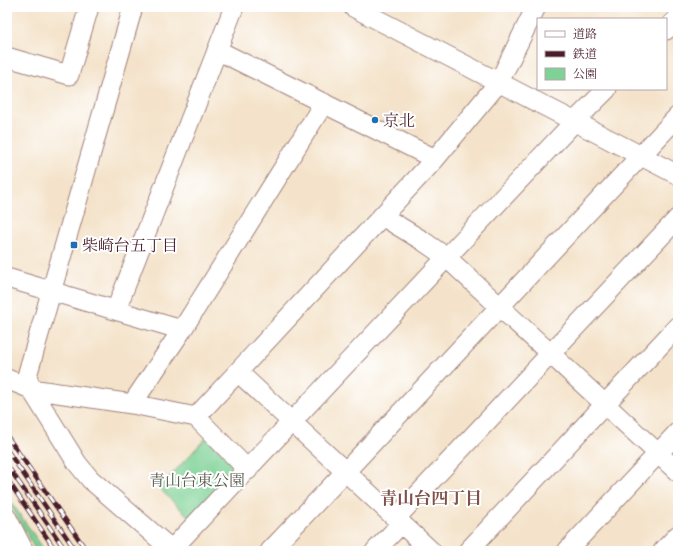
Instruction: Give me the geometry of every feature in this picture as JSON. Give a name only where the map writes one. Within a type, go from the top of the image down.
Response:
[{"type":"street","points":[[7,57],[69,75],[89,7]]},
{"type":"street","points":[[133,7],[27,376],[31,389],[77,463],[90,479],[173,550],[446,257],[606,90]]},
{"type":"street","points":[[116,310],[234,7]]},
{"type":"street","points":[[354,7],[678,175]]},
{"type":"street","points":[[196,417],[435,159],[499,82],[536,7]]},
{"type":"street","points":[[667,29],[678,18]]},
{"type":"street","points":[[217,50],[435,159]]},
{"type":"street","points":[[132,404],[182,330],[324,103]]},
{"type":"street","points":[[270,551],[346,472],[678,116]]},
{"type":"street","points":[[382,216],[446,257],[678,472]]},
{"type":"street","points":[[375,551],[399,520],[551,353],[678,218]]},
{"type":"street","points":[[7,278],[182,330]]},
{"type":"street","points":[[468,551],[678,326]]},
{"type":"street","points":[[238,372],[431,551]]},
{"type":"street","points":[[7,379],[31,389],[132,404],[196,417],[248,470]]},
{"type":"street","points":[[567,551],[678,432]]},
{"type":"street","points":[[7,518],[24,551]]},
{"type":"street","points":[[663,551],[678,535]]},
{"type":"green space","name":"青山台東公園","points":[[206,438],[235,465],[236,472],[191,519],[159,488]]},
{"type":"green space","points":[[7,496],[45,551],[36,551],[7,499]]},
{"type":"railway","points":[[7,436],[87,551]]},
{"type":"railway","points":[[7,450],[76,551]]},
{"type":"railway","points":[[7,465],[66,551]]},
{"type":"railway","points":[[7,479],[56,551]]},
{"type":"place","name":"京北","points":[[375,120]]},
{"type":"place","name":"柴崎台五丁目","points":[[74,245]]},
{"type":"district","name":"青山台四丁目","points":[[431,498]]}]
